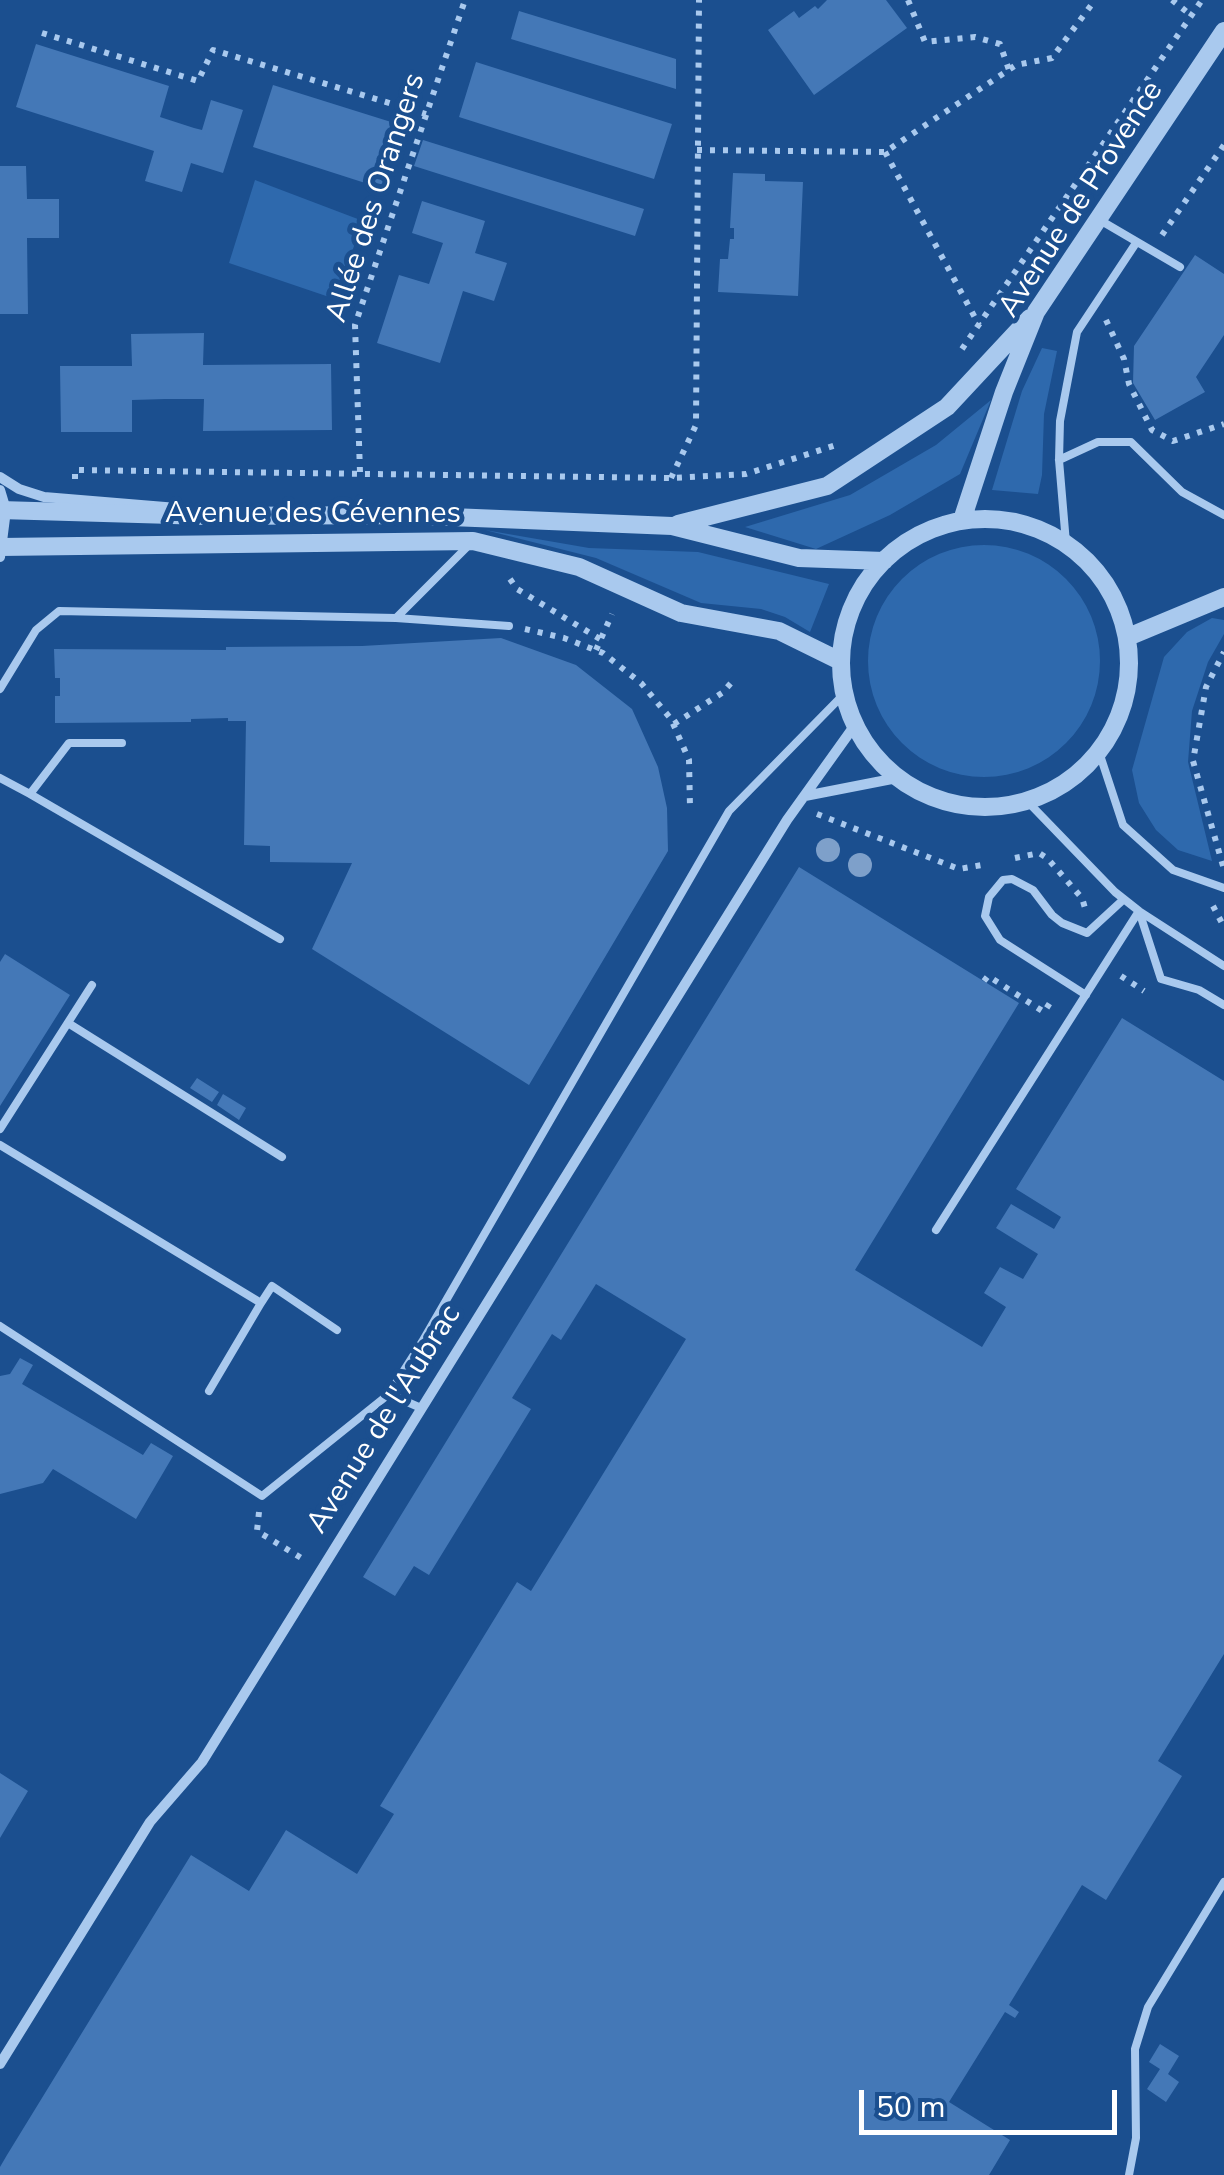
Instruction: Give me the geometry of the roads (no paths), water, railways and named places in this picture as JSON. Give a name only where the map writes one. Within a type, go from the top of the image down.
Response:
[{"type":"street","name":"Avenue de Provence","points":[[962,520],[1004,392],[1036,312],[1224,31]]},
{"type":"street","points":[[672,526],[827,486],[947,408],[1036,312]]},
{"type":"street","name":"Avenue des Cévennes","points":[[0,477],[19,489],[44,497],[148,504],[206,516]]},
{"type":"street","name":"Avenue des Cévennes","points":[[0,490],[1,550],[473,541],[579,567],[681,614],[780,631],[840,662]]},
{"type":"street","name":"Avenue des Cévennes","points":[[3,510],[206,516],[402,515],[672,526],[799,558],[884,561]]},
{"type":"street","points":[[998,519],[1034,527],[1066,543],[1095,570],[1116,604],[1128,638],[1128,678],[1120,712],[1099,752],[1070,780],[1027,801],[1001,807],[961,805],[921,793],[897,778],[873,754],[854,725],[844,694],[840,662],[845,627],[863,585],[884,561],[926,531],[962,520],[998,519]]},
{"type":"street","points":[[1128,638],[1224,597]]},
{"type":"street","name":"Avenue de l'Aubrac","points":[[0,2064],[150,1822],[202,1762],[804,796],[854,725]]},
{"type":"street","points":[[804,796],[897,778]]},
{"type":"lane","points":[[1098,219],[1180,267]]},
{"type":"lane","points":[[1066,543],[1059,460],[1061,414],[1077,332],[1136,243]]},
{"type":"lane","points":[[1059,460],[1098,442],[1131,442],[1182,492],[1224,515]]},
{"type":"lane","points":[[396,618],[473,541]]},
{"type":"lane","points":[[0,689],[36,630],[59,612],[396,618],[509,626]]},
{"type":"lane","points":[[0,1326],[262,1496],[389,1394],[729,811],[844,694]]},
{"type":"lane","points":[[30,794],[69,742],[122,743]]},
{"type":"lane","points":[[1099,752],[1123,825],[1173,870],[1221,887]]},
{"type":"lane","points":[[0,778],[280,939]]},
{"type":"lane","points":[[1027,801],[1139,911],[1224,966]]},
{"type":"lane","points":[[1086,995],[1000,940],[986,916],[989,897],[1003,880],[1012,879],[1033,890],[1052,916],[1088,933],[1124,898]]},
{"type":"lane","points":[[936,1230],[1139,911]]},
{"type":"lane","points":[[1139,911],[1161,979],[1199,990],[1224,1005]]},
{"type":"lane","points":[[0,1128],[92,985]]},
{"type":"lane","points":[[68,1023],[282,1157]]},
{"type":"lane","points":[[0,1145],[261,1303]]},
{"type":"lane","points":[[209,1391],[272,1286],[337,1330]]},
{"type":"lane","points":[[389,1394],[421,1408]]},
{"type":"lane","points":[[1129,2175],[1136,2138],[1136,2049],[1148,2007],[1224,1882]]}]
